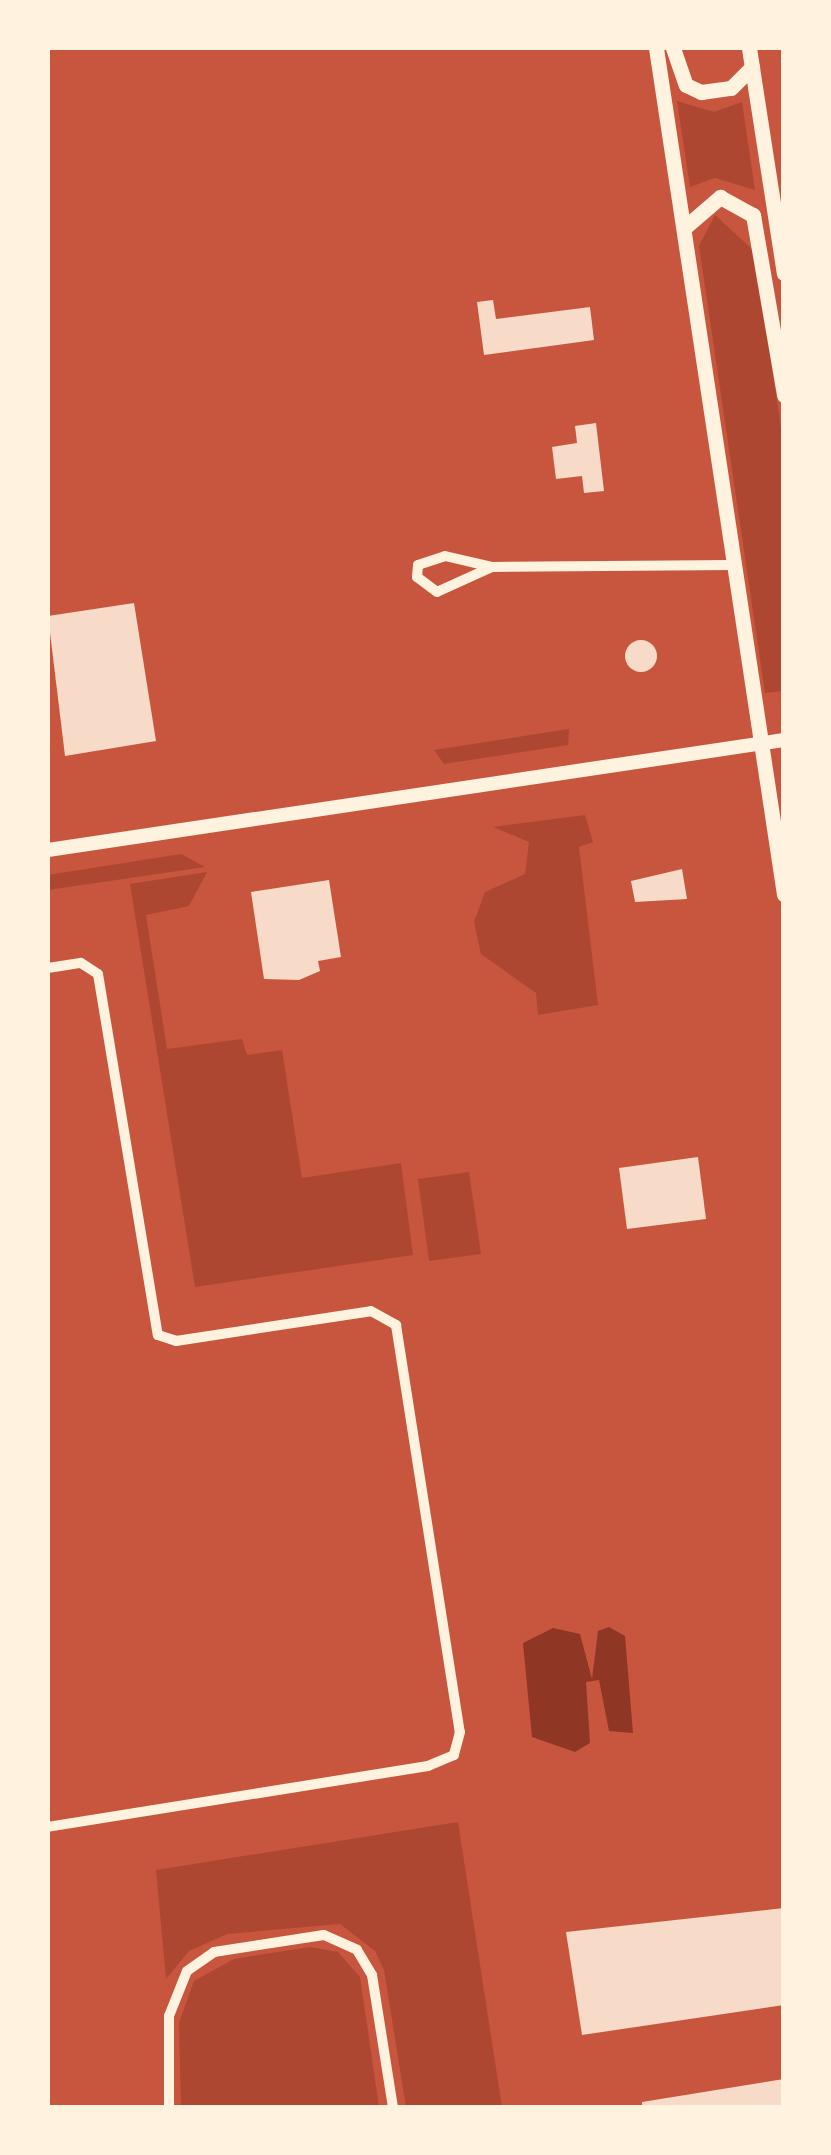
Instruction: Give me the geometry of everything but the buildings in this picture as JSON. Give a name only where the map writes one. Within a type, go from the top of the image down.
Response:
[{"type":"main road","points":[[656,48],[784,894]]},
{"type":"main road","points":[[674,48],[686,85],[701,92],[731,88],[752,67]]},
{"type":"main road","points":[[749,48],[784,273]]},
{"type":"main road","points":[[684,228],[720,197],[753,215],[784,395]]},
{"type":"main road","points":[[48,850],[784,740]]},
{"type":"main road","points":[[771,805],[784,833]]},
{"type":"street","points":[[492,567],[437,592],[416,577],[428,557],[492,567],[734,566]]},
{"type":"street","points":[[48,968],[80,963],[98,974],[158,1335],[176,1341],[371,1310],[396,1326],[460,1732],[454,1755],[428,1766],[48,1826]]},
{"type":"street","points":[[168,2108],[169,2016],[187,1971],[224,1950],[324,1935],[357,1950],[372,1975],[393,2108]]},
{"type":"shaded area","points":[[677,101],[714,112],[742,102],[755,190],[715,178],[690,187]]},
{"type":"shaded area","points":[[715,215],[755,252],[783,442],[783,691],[765,693],[699,246]]},
{"type":"shaded area","points":[[569,729],[568,745],[444,764],[434,750]]},
{"type":"shaded area","points":[[585,815],[593,842],[579,847],[598,1005],[538,1015],[536,993],[481,954],[474,922],[485,892],[525,874],[529,842],[493,827]]},
{"type":"shaded area","points":[[181,854],[205,867],[48,890],[48,875]]},
{"type":"shaded area","points":[[207,872],[189,906],[146,915],[167,1049],[242,1039],[247,1055],[282,1050],[302,1178],[401,1163],[413,1255],[195,1287],[130,884]]},
{"type":"shaded area","points":[[469,1172],[481,1254],[429,1261],[418,1179]]},
{"type":"shaded area","points":[[609,1627],[625,1636],[633,1733],[609,1731],[599,1680],[586,1682],[590,1743],[575,1752],[532,1737],[523,1643],[553,1628],[580,1634],[592,1679],[598,1631]]},
{"type":"shaded area","points":[[458,1822],[502,2107],[406,2107],[384,1970],[375,1951],[340,1924],[227,1934],[189,1951],[166,1979],[156,1870]]},
{"type":"shaded area","points":[[310,1947],[338,1952],[360,1977],[379,2107],[181,2107],[179,2023],[194,1981],[234,1959]]}]
